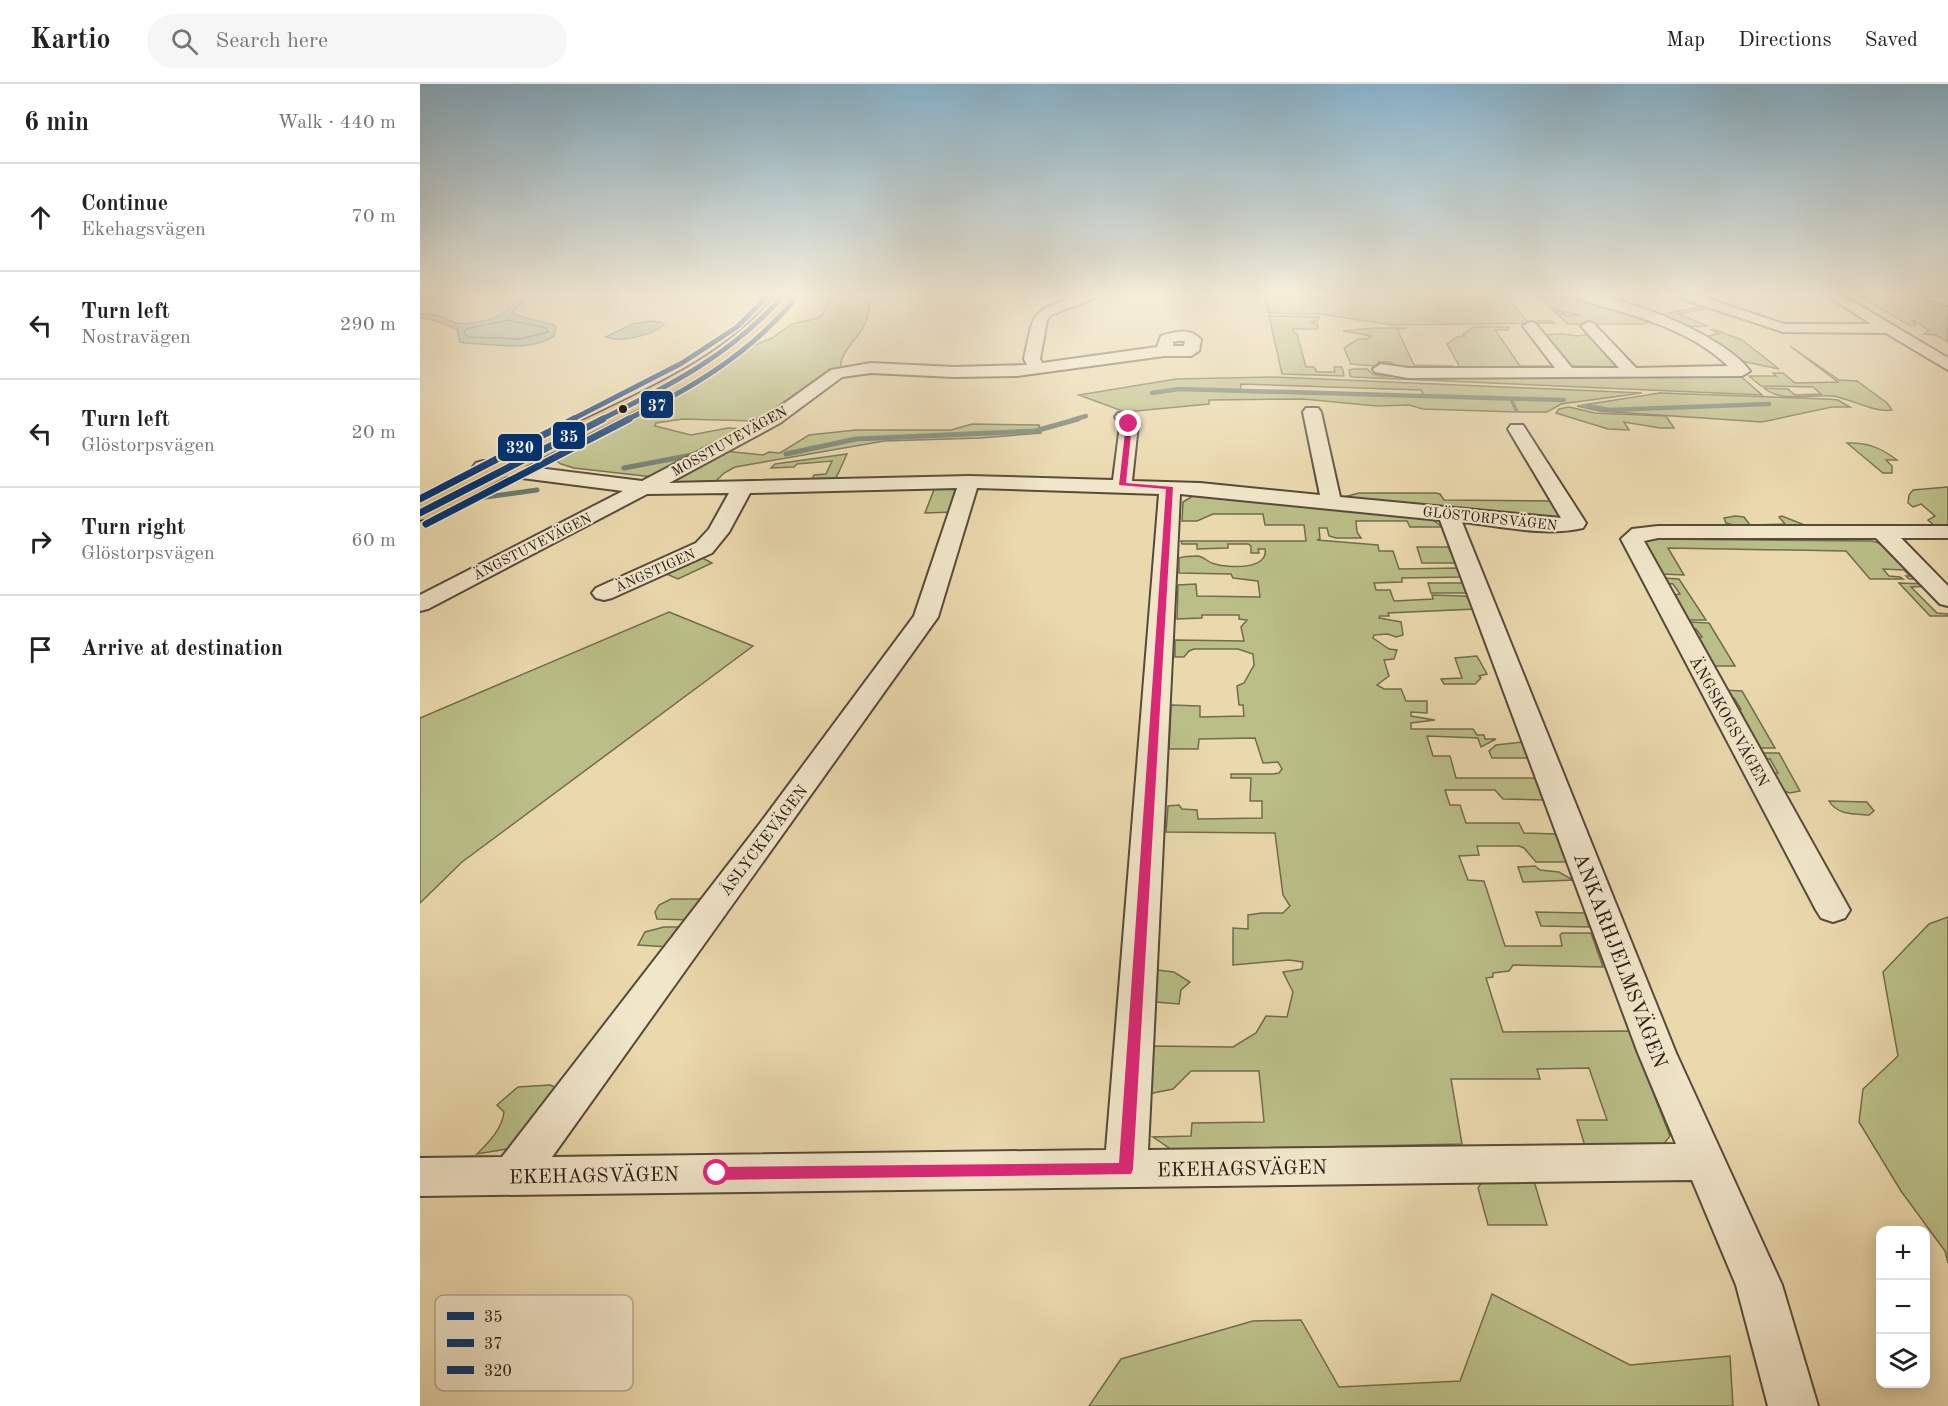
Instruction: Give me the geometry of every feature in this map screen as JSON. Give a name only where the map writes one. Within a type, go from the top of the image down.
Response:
[{"type":"main road","points":[[420,513],[493,469],[692,358]]},
{"type":"main road","points":[[420,497],[493,469],[623,408],[713,358]]},
{"type":"street","points":[[1032,358],[1037,369]]},
{"type":"street","name":"MOSSTUVEVÄGEN","points":[[645,488],[774,419],[837,373],[871,368],[975,372],[1037,369],[1117,358]]},
{"type":"street","points":[[1555,358],[1567,373]]},
{"type":"street","points":[[1618,358],[1632,373]]},
{"type":"street","points":[[1381,369],[1408,373],[1632,373],[1742,370],[1725,358]]},
{"type":"street","points":[[1312,412],[1323,451],[1331,502]]},
{"type":"street","points":[[1122,485],[1129,424],[1124,417]]},
{"type":"street","name":"GLÖSTORPSVÄGEN","points":[[493,469],[645,488],[969,482],[1170,487],[1551,525],[1575,523],[1517,429]]},
{"type":"street","name":"ÅSLYCKEVÄGEN","points":[[513,1176],[772,829],[926,617],[969,482]]},
{"type":"street","name":"ÄNGSTIGEN","points":[[604,593],[704,548],[718,532],[743,487]]},
{"type":"street","points":[[1126,1169],[1170,487]]},
{"type":"street","name":"ÄNGSTUVEVÄGEN","points":[[420,604],[645,488]]},
{"type":"street","name":"ANKARHJELMSVÄGEN","points":[[1449,515],[1657,1053],[1759,1285],[1793,1406]]},
{"type":"street","name":"ÄNGSKOGSVÄGEN","points":[[1833,910],[1632,539],[1640,534],[1666,532],[1884,534]]},
{"type":"street","points":[[1884,534],[1948,532]]},
{"type":"street","points":[[1884,534],[1948,599]]},
{"type":"street","name":"EKEHAGSVÄGEN","points":[[420,1177],[1704,1162]]},
{"type":"green space","points":[[729,358],[842,358],[841,368],[769,417],[756,421],[683,419],[656,423],[655,426],[691,435],[728,428],[745,429],[653,477],[574,468],[554,459],[555,454],[565,447],[645,409],[651,402],[686,380],[707,375]]},
{"type":"green space","points":[[1278,358],[1303,358],[1306,367],[1314,367],[1317,372],[1335,372],[1334,367],[1342,367],[1344,376],[1282,374]]},
{"type":"green space","points":[[1348,358],[1411,358],[1414,365],[1452,366],[1455,373],[1403,369],[1390,362],[1379,362],[1375,366],[1351,364]]},
{"type":"green space","points":[[1455,358],[1514,358],[1520,366],[1555,366],[1563,372],[1462,371]]},
{"type":"green space","points":[[1561,358],[1615,358],[1624,367],[1568,366]]},
{"type":"green space","points":[[1734,358],[1765,358],[1779,369]]},
{"type":"green space","points":[[1806,358],[1839,380],[1857,381],[1887,403],[1892,410],[1878,410],[1833,396],[1788,397],[1779,395],[1764,388],[1788,389],[1795,395],[1821,394],[1813,387],[1761,386],[1749,376],[1776,376],[1773,373],[1783,373],[1795,383],[1838,382]]},
{"type":"green space","points":[[1367,369],[1381,376],[1737,373],[1762,395],[1353,377],[1350,376],[1349,370]]},
{"type":"green space","points":[[1275,377],[1642,393],[1561,404],[1547,412],[1518,412],[1513,401],[1511,401],[1516,412],[1423,409],[1409,405],[1377,406],[1303,399],[1209,400],[1209,404],[1125,412],[1079,395],[1176,379]],"holes":[[[1241,384],[1421,390],[1424,396],[1240,392]]]},
{"type":"green space","points":[[1660,393],[1827,399],[1838,400],[1850,407],[1832,407],[1762,422],[1599,411],[1577,406]]},
{"type":"green space","points":[[1569,407],[1595,413],[1666,416],[1674,428],[1624,422],[1629,430],[1608,429],[1556,413],[1559,409]]},
{"type":"green space","points":[[972,424],[1039,425],[1041,433],[980,438],[884,441],[735,467],[724,473],[714,483],[674,484],[681,476],[724,451],[763,455],[769,452],[780,453],[809,435],[856,430],[951,430]]},
{"type":"green space","points":[[1847,443],[1879,449],[1897,460],[1886,460],[1892,466],[1892,473],[1883,473]]},
{"type":"green space","points":[[847,454],[836,478],[812,479],[814,475],[826,474],[832,461],[771,468],[775,464]]},
{"type":"green space","points":[[935,487],[957,490],[954,512],[925,513]]},
{"type":"green space","points":[[1948,487],[1948,525],[1935,526],[1928,520],[1935,516],[1921,504],[1913,507],[1908,503],[1909,495],[1913,490]]},
{"type":"green space","points":[[1359,493],[1435,493],[1440,494],[1444,500],[1556,501],[1564,514],[1553,518],[1344,497]]},
{"type":"green space","points":[[1196,494],[1428,516],[1442,527],[1410,527],[1407,521],[1356,521],[1357,532],[1361,538],[1336,538],[1329,536],[1327,528],[1319,528],[1320,539],[1317,540],[1378,545],[1379,551],[1393,551],[1399,569],[1457,568],[1461,577],[1402,578],[1402,582],[1374,583],[1376,590],[1390,590],[1394,601],[1433,599],[1432,595],[1464,596],[1469,597],[1475,609],[1388,613],[1389,616],[1380,616],[1379,618],[1401,622],[1403,635],[1396,637],[1388,634],[1374,635],[1373,638],[1389,649],[1397,650],[1394,659],[1384,660],[1389,676],[1377,685],[1384,689],[1401,689],[1406,701],[1427,701],[1427,713],[1411,712],[1411,716],[1435,720],[1411,723],[1411,729],[1473,729],[1477,735],[1484,735],[1485,739],[1496,739],[1481,747],[1478,738],[1427,736],[1433,756],[1450,756],[1456,778],[1537,778],[1545,800],[1503,799],[1495,790],[1445,790],[1450,805],[1460,805],[1466,823],[1519,823],[1524,833],[1556,834],[1567,862],[1536,862],[1524,848],[1519,846],[1477,846],[1479,855],[1459,856],[1468,880],[1484,881],[1505,946],[1562,946],[1560,935],[1562,933],[1591,933],[1603,967],[1513,965],[1509,971],[1493,973],[1493,977],[1486,978],[1503,1032],[1629,1031],[1670,1136],[1663,1145],[1585,1146],[1577,1120],[1607,1120],[1589,1068],[1537,1069],[1540,1079],[1451,1079],[1462,1144],[1172,1150],[1153,1137],[1191,1136],[1192,1123],[1264,1122],[1259,1071],[1191,1071],[1173,1089],[1148,1094],[1152,1046],[1233,1047],[1256,1033],[1266,1016],[1287,1017],[1293,992],[1283,972],[1302,969],[1303,962],[1289,960],[1233,965],[1233,928],[1248,929],[1248,915],[1283,913],[1290,906],[1283,895],[1275,833],[1166,832],[1168,806],[1179,805],[1182,809],[1197,810],[1198,819],[1262,818],[1262,801],[1250,801],[1251,778],[1231,778],[1231,774],[1273,774],[1279,773],[1282,769],[1278,762],[1263,763],[1255,738],[1199,739],[1198,749],[1169,749],[1171,705],[1200,706],[1200,717],[1244,716],[1243,705],[1239,705],[1237,686],[1244,683],[1254,665],[1253,654],[1238,649],[1194,649],[1184,657],[1175,657],[1175,640],[1244,641],[1241,627],[1247,620],[1239,619],[1239,615],[1202,615],[1202,618],[1177,619],[1178,585],[1196,584],[1197,596],[1260,597],[1258,581],[1233,578],[1231,574],[1179,573],[1179,558],[1198,556],[1213,563],[1238,567],[1254,564],[1265,556],[1265,549],[1258,549],[1259,553],[1251,553],[1251,546],[1248,544],[1228,544],[1228,548],[1197,549],[1197,544],[1182,544],[1181,541],[1306,541],[1304,525],[1265,525],[1263,514],[1213,514],[1197,521],[1182,521],[1183,502]]},
{"type":"green space","points":[[1782,516],[1807,526],[1741,527],[1726,523],[1724,518],[1744,517],[1750,525],[1785,524],[1779,517]]},
{"type":"green space","points":[[1649,539],[1872,541],[1893,547],[1921,579],[1909,579],[1906,576],[1910,576],[1904,570],[1883,569],[1889,576],[1903,579],[1870,579],[1846,551],[1668,548],[1684,575],[1662,574],[1643,545],[1644,541]]},
{"type":"green space","points":[[1417,547],[1448,547],[1456,563],[1422,563]]},
{"type":"green space","points":[[699,556],[712,563],[678,579],[664,573]]},
{"type":"green space","points":[[1663,578],[1679,579],[1706,620],[1684,620],[1674,595],[1680,594],[1673,584],[1664,583]]},
{"type":"green space","points":[[1428,583],[1463,583],[1467,593],[1431,593]]},
{"type":"green space","points":[[1899,583],[1930,586],[1911,587],[1937,613],[1948,614],[1948,616],[1930,616]]},
{"type":"green space","points":[[669,612],[753,646],[462,862],[420,903],[420,718]]},
{"type":"green space","points":[[1688,622],[1709,623],[1735,666],[1709,666],[1694,638],[1702,637],[1696,629],[1690,628]]},
{"type":"green space","points":[[1477,656],[1487,674],[1479,676],[1481,678],[1475,684],[1444,684],[1441,679],[1462,678],[1455,658]]},
{"type":"green space","points":[[1723,690],[1742,691],[1775,748],[1755,748],[1733,709],[1741,709],[1734,698],[1727,698]]},
{"type":"green space","points":[[1522,742],[1528,758],[1492,758],[1489,751],[1496,745]]},
{"type":"green space","points":[[1758,753],[1779,753],[1800,791],[1790,793],[1780,790],[1771,774],[1778,773],[1770,759],[1762,759]]},
{"type":"green space","points":[[1829,801],[1867,802],[1874,811],[1869,815],[1846,813],[1832,806]]},
{"type":"green space","points":[[1535,866],[1540,870],[1559,872],[1573,880],[1523,882],[1518,867]]},
{"type":"green space","points":[[671,899],[707,899],[692,920],[657,919],[655,912],[659,905]]},
{"type":"green space","points":[[1536,912],[1585,913],[1589,927],[1541,926]]},
{"type":"green space","points":[[1948,917],[1948,1263],[1945,1251],[1930,1231],[1930,1226],[1927,1226],[1901,1191],[1859,1122],[1863,1089],[1898,1056],[1883,972],[1929,924]]},
{"type":"green space","points":[[664,927],[685,927],[669,947],[638,945],[645,932]]},
{"type":"green space","points":[[1157,970],[1174,972],[1190,982],[1181,990],[1179,1004],[1156,1002]]},
{"type":"green space","points":[[550,1085],[562,1090],[518,1141],[507,1149],[477,1154],[501,1124],[504,1112],[497,1105],[518,1087]]},
{"type":"green space","points":[[1534,1181],[1547,1225],[1488,1225],[1478,1188],[1482,1182]]},
{"type":"green space","points":[[1492,1294],[1630,1365],[1730,1356],[1733,1406],[1089,1406],[1121,1359],[1253,1321],[1301,1320],[1339,1387],[1460,1381]]},
{"type":"waterway","points":[[1152,393],[1179,389],[1564,400]]},
{"type":"waterway","points":[[1587,406],[1609,410],[1769,404]]},
{"type":"waterway","points":[[1073,420],[1086,416]]},
{"type":"waterway","points":[[786,454],[856,439],[1035,431],[1078,419]]},
{"type":"waterway","points":[[624,468],[692,455]]},
{"type":"waterway","points":[[464,500],[537,490]]},
{"type":"transit line","name":"320","points":[[420,499],[690,358]]},
{"type":"transit line","name":"35","points":[[420,513],[664,388],[715,358]]},
{"type":"transit line","name":"37","points":[[426,524],[671,398],[735,358]]},
{"type":"route","points":[[717,1173],[1126,1169],[1170,487],[1122,485],[1129,424]]}]
